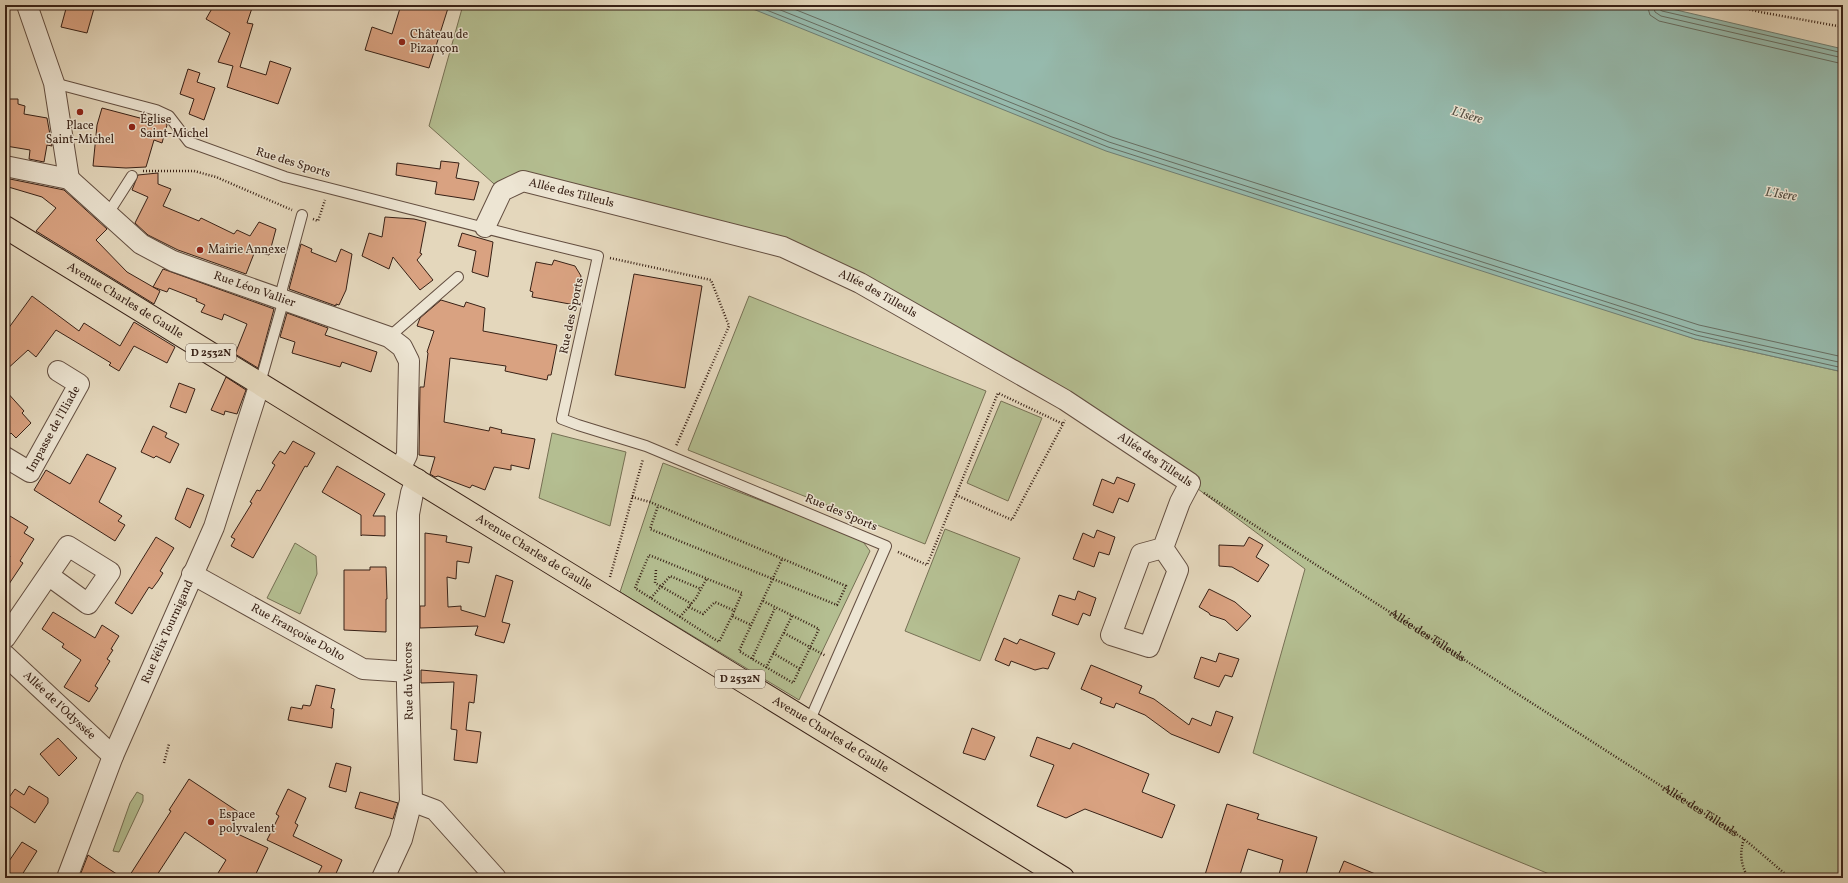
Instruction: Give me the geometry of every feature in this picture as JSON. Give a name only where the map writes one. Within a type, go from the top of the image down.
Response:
[{"type":"main road","name":"Avenue Charles de Gaulle","points":[[5,227],[1063,878]]},
{"type":"street","points":[[5,166],[69,179],[54,83],[27,5]]},
{"type":"street","name":"Rue Léon Vallier","points":[[69,179],[107,215],[141,244],[173,261],[282,298],[389,337],[402,347],[409,361],[408,475]]},
{"type":"street","name":"Allée des Tilleuls","points":[[485,227],[502,192],[523,181],[783,246],[860,283],[1073,405],[1190,484]]},
{"type":"street","name":"Impasse de l'Iliade","points":[[5,457],[30,472],[79,384],[58,371]]},
{"type":"street","name":"Rue Félix Tournigand","points":[[67,878],[113,756],[214,527],[260,383]]},
{"type":"street","name":"Rue du Vercors","points":[[383,878],[401,839],[412,801],[409,672],[408,514],[410,498],[408,475]]},
{"type":"street","points":[[1163,548],[1180,502],[1190,484]]},
{"type":"street","points":[[1163,548],[1178,570],[1149,647],[1111,635],[1141,554],[1163,548]]},
{"type":"street","name":"Rue Françoise Dolto","points":[[192,574],[363,669],[409,672]]},
{"type":"street","points":[[5,638],[48,575]]},
{"type":"street","name":"Allée de l'Odyssée","points":[[5,655],[113,756]]},
{"type":"street","points":[[412,801],[435,810],[496,878]]},
{"type":"lane","name":"Rue des Sports","points":[[54,83],[156,110],[169,116],[189,142],[285,177],[598,256],[562,419],[646,446],[886,546],[808,722]]},
{"type":"lane","points":[[107,215],[132,176]]},
{"type":"lane","points":[[260,383],[282,306],[282,289],[302,215]]},
{"type":"lane","points":[[389,337],[458,276]]},
{"type":"path","points":[[1732,5],[1760,12],[1843,27]]},
{"type":"path","points":[[132,176],[139,171],[194,171],[216,177],[318,221],[329,188]]},
{"type":"path","points":[[598,256],[711,280],[729,326],[671,457]]},
{"type":"path","points":[[886,546],[927,565],[998,393],[1063,424]]},
{"type":"path","points":[[956,495],[1012,520],[1073,405]]},
{"type":"path","points":[[604,596],[646,446]]},
{"type":"path","name":"Allée des Tilleuls","points":[[1190,484],[1744,839],[1790,878]]},
{"type":"path","points":[[632,497],[658,506],[846,586],[837,605],[650,529],[658,506]]},
{"type":"path","points":[[649,555],[707,578],[742,593],[735,611],[719,642],[636,588],[649,555]]},
{"type":"path","points":[[762,602],[819,629],[793,683],[739,651],[782,559]]},
{"type":"path","points":[[656,570],[655,583],[703,614],[715,602],[735,611]]},
{"type":"path","points":[[651,598],[670,576],[701,589]]},
{"type":"path","points":[[680,617],[690,605],[707,578]]},
{"type":"path","points":[[752,659],[775,608]]},
{"type":"path","points":[[732,616],[751,625]]},
{"type":"path","points":[[766,668],[792,616]]},
{"type":"path","points":[[784,633],[836,661]]},
{"type":"path","points":[[773,653],[800,669]]},
{"type":"path","points":[[164,763],[169,744]]},
{"type":"path","points":[[1744,839],[1740,854],[1742,867],[1748,878]]},
{"type":"green space","points":[[463,5],[743,5],[1695,339],[1843,372],[1843,878],[1559,878],[1253,753],[1305,569],[1190,483],[783,247],[523,181],[502,191],[429,126]]},
{"type":"green space","points":[[749,296],[986,391],[925,544],[688,450]]},
{"type":"green space","points":[[1001,401],[1042,418],[1008,501],[967,483]]},
{"type":"green space","points":[[552,433],[626,452],[610,526],[539,498]]},
{"type":"green space","points":[[663,463],[861,539],[870,551],[799,700],[620,592]]},
{"type":"green space","points":[[945,529],[1020,558],[980,661],[905,631]]},
{"type":"green space","points":[[295,543],[316,556],[317,574],[300,614],[267,598]]},
{"type":"green space","points":[[137,792],[143,795],[143,801],[119,852],[113,851],[130,803]]},
{"type":"water","name":"L'Isère","points":[[743,5],[1655,5],[1843,49],[1843,372],[1695,339],[1106,151]]},
{"type":"building","points":[[67,5],[95,5],[87,33],[61,27]]},
{"type":"building","points":[[214,5],[253,5],[247,23],[253,24],[240,67],[266,75],[270,61],[291,68],[278,104],[227,87],[233,66],[218,62],[230,33],[206,19]]},
{"type":"building","name":"Château de Pizançon","points":[[401,5],[449,5],[429,68],[365,50],[372,27],[392,34]]},
{"type":"building","points":[[188,69],[200,73],[197,82],[215,88],[204,120],[189,114],[194,99],[180,94]]},
{"type":"building","points":[[5,99],[18,99],[18,104],[25,106],[24,114],[47,118],[52,146],[47,145],[44,162],[29,159],[30,150],[6,146],[8,137],[5,137]]},
{"type":"building","points":[[102,108],[155,122],[156,117],[165,121],[167,125],[162,143],[154,140],[146,167],[126,168],[93,166],[97,125]]},
{"type":"building","points":[[441,161],[459,163],[456,178],[479,182],[474,200],[435,194],[437,182],[396,175],[397,163],[440,169]]},
{"type":"building","points":[[158,173],[158,184],[171,189],[163,206],[199,221],[201,218],[234,234],[237,230],[250,236],[259,222],[276,229],[269,255],[255,251],[246,274],[178,250],[148,235],[135,223],[148,197],[132,190],[138,175]]},
{"type":"building","points":[[5,178],[64,190],[107,229],[96,240],[127,272],[160,291],[154,304],[36,231],[56,208],[42,197],[5,186]]},
{"type":"building","points":[[385,217],[414,219],[426,222],[420,253],[422,254],[417,260],[433,280],[420,290],[393,257],[389,269],[362,256],[369,233],[382,237]]},
{"type":"building","points":[[462,233],[493,242],[488,277],[472,272],[476,251],[458,246]]},
{"type":"building","points":[[301,244],[312,249],[311,252],[336,262],[341,249],[352,254],[346,290],[339,305],[336,304],[336,306],[289,289]]},
{"type":"building","points":[[554,260],[575,266],[581,276],[575,305],[532,297],[533,292],[530,291],[536,262],[552,265]]},
{"type":"building","points":[[163,269],[274,309],[258,368],[235,354],[247,324],[224,314],[222,320],[201,312],[205,305],[196,301],[197,299],[169,288],[167,292],[153,287]]},
{"type":"building","points":[[634,274],[702,286],[685,388],[615,375]]},
{"type":"building","points":[[32,296],[79,331],[84,323],[120,346],[134,322],[175,347],[167,363],[134,346],[119,371],[109,365],[111,363],[56,330],[36,357],[28,350],[5,371],[5,333]]},
{"type":"building","points":[[441,300],[464,307],[466,302],[485,308],[483,331],[557,345],[551,375],[548,375],[547,380],[505,371],[506,366],[450,358],[444,422],[489,431],[490,427],[502,430],[501,433],[535,439],[529,469],[511,465],[511,470],[494,467],[485,490],[472,485],[470,488],[438,476],[435,477],[430,474],[435,457],[419,455],[420,387],[424,387],[427,352],[434,331],[417,326],[420,318]]},
{"type":"building","points":[[287,313],[328,328],[325,335],[377,352],[371,372],[342,362],[340,367],[292,353],[295,342],[280,337]]},
{"type":"building","points":[[226,377],[246,390],[237,414],[225,411],[224,415],[211,410]]},
{"type":"building","points":[[179,383],[195,389],[186,413],[170,407]]},
{"type":"building","points":[[5,390],[24,411],[22,413],[31,423],[16,438],[11,433],[5,439]]},
{"type":"building","points":[[153,426],[167,433],[165,437],[179,444],[170,463],[156,456],[154,458],[141,452]]},
{"type":"building","points":[[293,441],[315,453],[307,467],[305,466],[253,558],[231,546],[235,539],[231,537],[252,503],[250,502],[257,490],[260,491],[275,465],[272,463],[280,451],[285,454]]},
{"type":"building","points":[[87,454],[116,468],[99,502],[122,516],[118,521],[125,525],[115,541],[34,490],[46,470],[70,484]]},
{"type":"building","points":[[337,466],[385,494],[373,516],[385,516],[385,536],[361,536],[361,515],[322,492]]},
{"type":"building","points":[[1117,477],[1135,484],[1128,502],[1119,498],[1113,513],[1093,505],[1102,479],[1114,484]]},
{"type":"building","points":[[187,488],[204,495],[190,528],[175,519]]},
{"type":"building","points":[[5,513],[28,527],[24,533],[34,539],[20,561],[23,563],[5,590],[5,565],[10,556],[5,553]]},
{"type":"building","points":[[1097,530],[1115,537],[1109,555],[1099,552],[1094,567],[1073,559],[1083,533],[1094,538]]},
{"type":"building","points":[[425,533],[447,536],[446,542],[472,547],[469,563],[457,561],[456,579],[447,577],[448,607],[461,606],[461,610],[485,617],[496,575],[513,581],[502,622],[510,624],[504,643],[475,635],[478,626],[420,628],[420,606],[425,606]]},
{"type":"building","points":[[156,537],[174,548],[160,571],[163,573],[158,581],[152,589],[149,587],[132,614],[115,603]]},
{"type":"building","points":[[1249,537],[1263,545],[1256,557],[1269,565],[1258,582],[1232,567],[1219,566],[1219,545],[1244,546]]},
{"type":"building","points":[[370,567],[386,567],[386,632],[344,630],[344,570],[370,570]]},
{"type":"building","points":[[1209,589],[1235,602],[1251,616],[1237,631],[1225,620],[1210,615],[1199,607]]},
{"type":"building","points":[[1078,591],[1096,598],[1090,616],[1083,613],[1078,625],[1052,615],[1059,595],[1075,600]]},
{"type":"building","points":[[53,612],[95,638],[102,625],[119,636],[107,659],[110,661],[95,686],[98,688],[89,702],[64,687],[81,660],[62,647],[64,644],[42,629]]},
{"type":"building","points":[[1004,638],[1017,644],[1020,639],[1055,653],[1048,669],[1043,668],[1035,670],[1011,661],[1009,666],[995,660]]},
{"type":"building","points":[[1219,653],[1239,659],[1232,677],[1225,675],[1219,687],[1194,678],[1201,657],[1216,662]]},
{"type":"building","points":[[1091,665],[1142,686],[1139,693],[1154,699],[1189,725],[1192,718],[1211,726],[1216,711],[1233,717],[1219,753],[1171,734],[1145,715],[1116,703],[1114,708],[1100,703],[1102,698],[1081,689]]},
{"type":"building","points":[[421,670],[477,675],[474,703],[469,702],[466,730],[481,732],[477,763],[454,760],[457,730],[451,729],[454,682],[421,683]]},
{"type":"building","points":[[316,685],[335,689],[331,708],[334,709],[332,728],[288,720],[291,707],[302,709],[303,705],[310,706]]},
{"type":"building","points":[[972,728],[995,737],[985,760],[963,753]]},
{"type":"building","points":[[1037,737],[1070,749],[1073,743],[1149,774],[1142,792],[1175,805],[1162,838],[1085,809],[1066,818],[1037,806],[1054,765],[1030,756]]},
{"type":"building","points":[[58,738],[77,758],[59,776],[40,754]]},
{"type":"building","points":[[336,763],[351,767],[346,792],[329,787]]},
{"type":"building","points":[[189,779],[240,813],[229,830],[268,848],[254,878],[215,878],[226,860],[185,832],[155,878],[128,878],[171,811],[169,810]]},
{"type":"building","points":[[29,786],[48,798],[48,803],[35,823],[5,803],[15,789],[24,795]]},
{"type":"building","points":[[288,789],[306,798],[295,823],[298,825],[293,836],[342,860],[334,878],[316,878],[322,866],[267,840],[279,816],[276,814]]},
{"type":"building","points":[[360,792],[398,803],[393,819],[355,808]]},
{"type":"building","points":[[1227,804],[1259,814],[1257,819],[1317,837],[1305,878],[1278,878],[1283,860],[1248,849],[1239,878],[1204,878]]},
{"type":"building","points":[[22,842],[37,851],[20,878],[18,878],[5,870],[5,867]]},
{"type":"building","points":[[88,855],[98,862],[123,878],[79,878]]},
{"type":"building","points":[[1344,861],[1385,878],[1337,878]]},
{"type":"place","name":"Château de Pizançon","points":[[402,42]]},
{"type":"place","name":"Place Saint-Michel","points":[[80,112]]},
{"type":"place","name":"Église Saint-Michel","points":[[132,127]]},
{"type":"place","name":"Mairie Annexe","points":[[200,250]]},
{"type":"place","name":"Espace polyvalent","points":[[211,822]]}]
